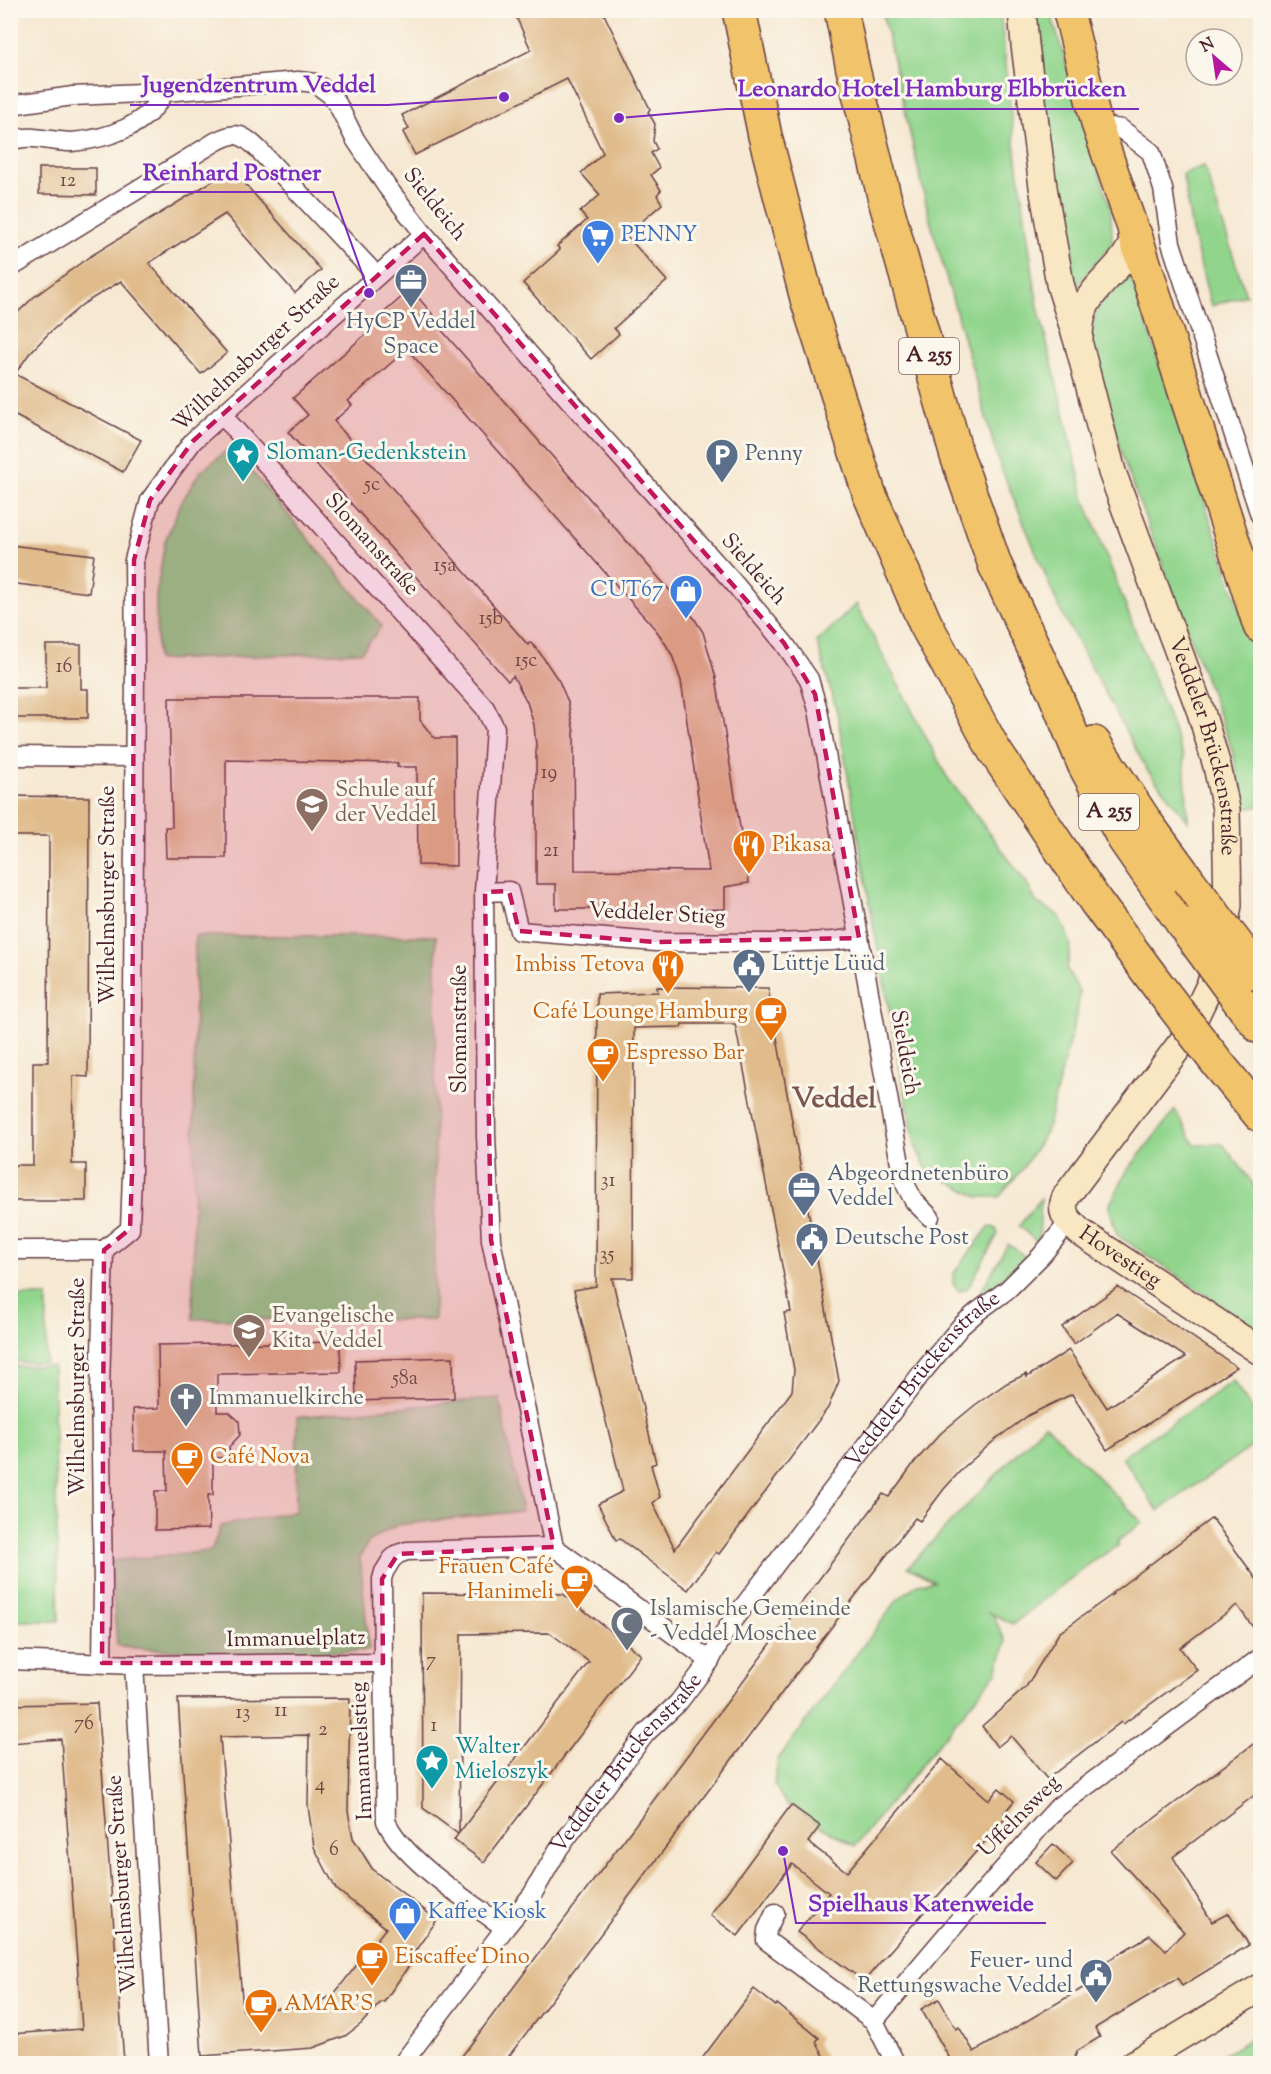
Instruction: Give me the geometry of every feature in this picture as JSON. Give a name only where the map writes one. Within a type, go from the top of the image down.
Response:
[{"type":"highway","name":"A 255","points":[[739,10],[765,136],[807,299],[869,493],[925,623],[994,750],[1096,902],[1219,1065],[1260,1114]]},
{"type":"highway","name":"A 255","points":[[841,10],[885,200],[956,453],[995,565],[1053,689],[1084,764],[1124,839],[1253,1019]]},
{"type":"highway","points":[[1135,236],[1260,626]]},
{"type":"highway","points":[[1053,689],[1097,746],[1147,825],[1260,975]]},
{"type":"main road","points":[[1068,10],[1097,125],[1135,236]]},
{"type":"street","name":"Veddeler Brückenstraße","points":[[1022,10],[1043,187],[1060,284],[1079,345],[1112,472],[1201,712],[1217,766],[1226,809],[1228,905],[1221,946],[1210,983],[1183,1041],[1113,1132]]},
{"type":"street","name":"Sieldeich","points":[[164,92],[298,81],[315,83],[331,95],[355,139],[387,187],[424,234],[733,582],[802,667],[814,694],[818,710],[903,1180],[914,1201],[930,1217]]},
{"type":"street","points":[[10,105],[74,96],[164,92]]},
{"type":"street","points":[[10,140],[31,137],[70,142],[115,132],[137,123],[158,103],[164,92]]},
{"type":"street","points":[[1097,125],[1121,129],[1151,152],[1164,189],[1171,243],[1260,515]]},
{"type":"street","points":[[10,268],[215,142],[236,135],[246,137],[377,276]]},
{"type":"street","name":"Wilhelmsburger Straße","points":[[102,1663],[100,1387],[104,1250],[130,1229],[132,1173],[134,560],[150,500],[193,441],[424,234]]},
{"type":"street","name":"Veddeler Brückenstraße","points":[[1079,345],[1080,322],[1086,304],[1099,286],[1124,260],[1135,236]]},
{"type":"street","name":"Slomanstraße","points":[[222,415],[485,708],[495,728],[484,892],[486,1136],[491,1240],[554,1547]]},
{"type":"street","points":[[10,756],[134,758]]},
{"type":"street","name":"Veddeler Stieg","points":[[484,892],[509,891],[519,931],[656,942],[783,942],[859,938]]},
{"type":"street","name":"Hovestieg","points":[[1113,1132],[1064,1201],[1063,1212],[1069,1222],[1100,1246],[1260,1351]]},
{"type":"street","name":"Veddeler Brückenstraße","points":[[402,2064],[532,1894],[559,1848],[646,1733],[678,1703],[710,1661],[727,1628],[921,1374],[961,1326],[1007,1290],[1041,1256],[1069,1222]]},
{"type":"street","points":[[10,1250],[104,1250]]},
{"type":"street","points":[[554,1547],[710,1661]]},
{"type":"street","name":"Immanuelplatz","points":[[10,1660],[134,1665],[383,1663],[382,1580],[387,1565],[398,1554],[407,1551],[554,1547]]},
{"type":"street","name":"Uffelnsweg","points":[[874,2021],[945,1935],[1058,1807],[1260,1658]]},
{"type":"street","name":"Immanuelstieg","points":[[383,1663],[386,1821],[392,1834],[411,1857],[505,1928]]},
{"type":"street","name":"Wilhelmsburger Straße","points":[[134,1665],[159,2064]]},
{"type":"street","points":[[775,1913],[767,1930],[766,1940],[769,1944],[874,2021],[896,2064]]},
{"type":"street","points":[[1134,2064],[1260,1988]]},
{"type":"highlighted area","points":[[424,234],[784,643],[815,694],[859,938],[656,942],[519,931],[509,891],[485,892],[491,1240],[554,1547],[398,1554],[382,1579],[383,1663],[102,1663],[104,1250],[130,1229],[132,1173],[134,560],[150,500],[193,441]]},
{"type":"green space","points":[[882,11],[1000,11],[1013,131],[1037,302],[1085,500],[1184,758],[1188,821],[1147,770],[1059,608],[999,463],[930,220]]},
{"type":"green space","points":[[1031,11],[1050,11],[1111,209],[1112,243],[1076,287],[1070,285]]},
{"type":"green space","points":[[1204,166],[1246,295],[1211,306],[1192,231],[1183,175]]},
{"type":"green space","points":[[1130,273],[1260,672],[1260,806],[1243,809],[1233,752],[1123,459],[1090,335],[1099,306]]},
{"type":"green space","points":[[229,449],[253,473],[382,626],[361,652],[157,660],[156,596],[165,541],[182,501],[200,472]]},
{"type":"green space","points":[[856,604],[947,777],[1026,882],[1036,902],[1060,916],[1071,944],[1067,969],[1080,993],[1046,1132],[1023,1168],[999,1197],[978,1197],[927,1170],[915,1145],[874,929],[837,712],[817,642]]},
{"type":"green space","points":[[195,936],[436,936],[434,1320],[193,1319]]},
{"type":"green space","points":[[1175,1110],[1195,1145],[1223,1144],[1260,1193],[1260,1331],[1117,1235],[1109,1206],[1127,1171]]},
{"type":"green space","points":[[1041,1198],[1039,1240],[1037,1242],[1019,1226]]},
{"type":"green space","points":[[993,1227],[998,1234],[969,1286],[959,1291],[953,1284],[954,1273],[988,1228]]},
{"type":"green space","points":[[1008,1244],[1026,1257],[978,1300],[977,1298]]},
{"type":"green space","points":[[11,1296],[47,1296],[46,1363],[11,1362]]},
{"type":"green space","points":[[10,1366],[53,1366],[59,1621],[11,1621]]},
{"type":"green space","points":[[1233,1381],[1260,1422],[1260,1441],[1158,1511],[1122,1457]]},
{"type":"green space","points":[[499,1398],[522,1511],[397,1525],[369,1541],[360,1557],[369,1650],[262,1656],[117,1645],[111,1561],[211,1551],[221,1526],[296,1511],[297,1417]]},
{"type":"green space","points":[[1045,1424],[1142,1522],[1117,1542],[1119,1545],[1093,1561],[1013,1624],[987,1611],[993,1615],[1006,1642],[997,1672],[855,1846],[820,1826],[791,1805],[787,1806],[774,1784],[778,1759],[898,1599],[918,1584],[934,1581],[908,1567]]},
{"type":"green space","points":[[1260,2033],[1260,2063],[1210,2063]]},
{"type":"building","points":[[513,10],[602,10],[655,124],[653,141],[657,149],[651,153],[659,168],[651,175],[661,190],[657,195],[662,204],[626,235],[667,281],[614,328],[619,334],[591,359],[523,283],[560,250],[557,246],[587,220],[580,212],[600,195],[581,173],[603,153],[567,79],[415,155],[403,132],[409,129],[402,115],[531,50]]},
{"type":"building","points":[[39,168],[96,168],[96,195],[39,194]]},
{"type":"building","points":[[232,169],[321,270],[295,293],[225,214],[149,263],[227,353],[201,374],[121,281],[83,304],[49,333],[29,354],[15,374],[141,440],[123,472],[10,413],[10,322],[16,314],[34,297],[89,257]]},
{"type":"building","points":[[411,289],[440,323],[438,326],[694,618],[703,632],[716,678],[749,883],[725,887],[725,909],[618,912],[616,909],[556,909],[556,884],[536,884],[534,725],[527,702],[513,676],[508,681],[288,432],[308,415],[293,398],[383,319],[380,316]],"holes":[[[407,349],[656,630],[672,655],[681,681],[709,871],[575,870],[574,732],[568,702],[559,681],[540,653],[530,642],[528,645],[334,421],[352,405],[348,401]]]},
{"type":"building","points":[[10,545],[94,555],[89,593],[10,583]]},
{"type":"building","points":[[46,645],[81,645],[81,689],[88,689],[88,718],[10,718],[10,688],[46,688]]},
{"type":"building","points":[[169,698],[420,698],[420,720],[434,738],[455,738],[456,866],[418,865],[417,767],[397,767],[398,763],[226,760],[226,858],[166,858],[165,827],[172,827]]},
{"type":"building","points":[[10,796],[89,797],[88,1077],[73,1076],[72,1164],[86,1164],[86,1201],[10,1201],[10,1165],[33,1165],[33,1062],[48,1062],[49,836],[10,836]]},
{"type":"building","points":[[657,987],[768,988],[839,1381],[828,1408],[719,1554],[716,1552],[688,1590],[620,1539],[616,1540],[598,1504],[623,1491],[574,1290],[596,1286],[597,994],[658,992]],"holes":[[[682,1024],[735,1024],[791,1312],[784,1313],[794,1370],[792,1391],[675,1549],[653,1503],[660,1497],[651,1465],[656,1463],[612,1278],[633,1278],[634,1028],[681,1027]]]},
{"type":"building","points":[[1118,1287],[1237,1367],[1107,1450],[1072,1394],[1029,1415],[996,1439],[964,1467],[920,1521],[915,1518],[503,2064],[456,2064],[883,1494],[889,1497],[914,1463],[941,1433],[1007,1383],[1026,1374],[1027,1377],[1069,1350],[1107,1408],[1186,1357],[1117,1313],[1074,1344],[1062,1327]]},
{"type":"building","points":[[340,1342],[341,1372],[217,1374],[217,1412],[229,1412],[239,1421],[240,1435],[229,1447],[230,1457],[213,1458],[213,1495],[208,1495],[209,1529],[155,1530],[155,1491],[167,1491],[166,1451],[134,1451],[133,1409],[159,1408],[158,1345]]},
{"type":"building","points":[[453,1357],[454,1398],[356,1401],[355,1360]]},
{"type":"building","points":[[1212,1518],[1260,1584],[1260,1637],[1237,1605],[1180,1648],[1197,1670],[1123,1724],[1121,1722],[1047,1779],[1011,1736],[997,1747],[982,1726],[1026,1687],[1059,1633]]},
{"type":"building","points":[[422,1593],[563,1594],[641,1655],[484,1862],[454,1840],[458,1834],[423,1808]],"holes":[[[550,1633],[589,1662],[459,1833],[461,1634]]]},
{"type":"building","points":[[350,1698],[348,1811],[353,1838],[373,1870],[437,1920],[384,2002],[381,2002],[361,2024],[345,2036],[313,2048],[202,2056],[178,1699]],"holes":[[[309,1735],[308,1806],[314,1847],[336,1889],[386,1928],[334,1994],[314,2006],[243,2010],[220,1737]]]},
{"type":"building","points":[[97,1703],[124,2062],[10,2064],[10,2034],[82,2029],[61,1739],[10,1743],[10,1705]]},
{"type":"building","points":[[1260,1739],[1260,1791],[1173,1857],[1212,1922],[1229,1913],[1249,1945],[1182,1986],[1178,1978],[1095,2028],[1100,2037],[1077,2051],[1074,2060],[1061,2060],[1055,2064],[953,2064],[921,2009],[939,1999],[956,2029],[959,2027],[974,2052],[1088,1985],[1082,1976],[1150,1935],[1166,1950],[1184,1932],[1111,1851]]},
{"type":"building","points":[[942,1759],[989,1800],[999,1788],[1014,1801],[1004,1813],[1007,1816],[864,1981],[797,1932],[829,1893],[792,1864],[738,1936],[710,1915],[791,1805],[820,1826],[808,1842],[847,1872]]},
{"type":"building","points":[[1053,1844],[1073,1863],[1056,1881],[1036,1862]]},
{"type":"building","points":[[754,1989],[776,2006],[777,2004],[819,2038],[816,2042],[829,2064],[698,2064]]},
{"type":"place","name":"Jugendzentrum Veddel","points":[[504,97]]},
{"type":"place","name":"Leonardo Hotel Hamburg Elbbrücken","points":[[619,118]]},
{"type":"place","name":"PENNY","points":[[598,265]]},
{"type":"place","name":"Reinhard Postner","points":[[369,293]]},
{"type":"place","name":"HyCP Veddel Space","points":[[411,309]]},
{"type":"place","name":"Sloman-Gedenkstein","points":[[243,483]]},
{"type":"place","name":"Penny","points":[[722,484]]},
{"type":"place","name":"CUT67","points":[[686,620]]},
{"type":"place","name":"Schule auf der Veddel","points":[[312,833]]},
{"type":"place","name":"Pikasa","points":[[749,875]]},
{"type":"place","name":"Lüttje Lüüd","points":[[749,994]]},
{"type":"place","name":"Imbiss Tetova","points":[[668,995]]},
{"type":"place","name":"Café Lounge Hamburg","points":[[771,1042]]},
{"type":"place","name":"Espresso Bar","points":[[603,1083]]},
{"type":"place","name":"Abgeordnetenbüro Veddel","points":[[804,1217]]},
{"type":"place","name":"Deutsche Post","points":[[812,1268]]},
{"type":"place","name":"Evangelische Kita Veddel","points":[[249,1359]]},
{"type":"place","name":"Immanuelkirche","points":[[186,1428]]},
{"type":"place","name":"Café Nova","points":[[187,1487]]},
{"type":"place","name":"Frauen Café Hanimeli","points":[[577,1610]]},
{"type":"place","name":"Islamische Gemeinde - Veddel Moschee","points":[[627,1652]]},
{"type":"place","name":"Walter Mieloszyk","points":[[432,1790]]},
{"type":"place","name":"Spielhaus Katenweide","points":[[783,1851]]},
{"type":"place","name":"Kaffee Kiosk","points":[[405,1942]]},
{"type":"place","name":"Eiscaffee Dino","points":[[372,1987]]},
{"type":"place","name":"Feuer- und Rettungswache Veddel","points":[[1096,2004]]},
{"type":"place","name":"AMAR'S","points":[[261,2034]]},
{"type":"district","name":"Veddel","points":[[834,1100]]}]
